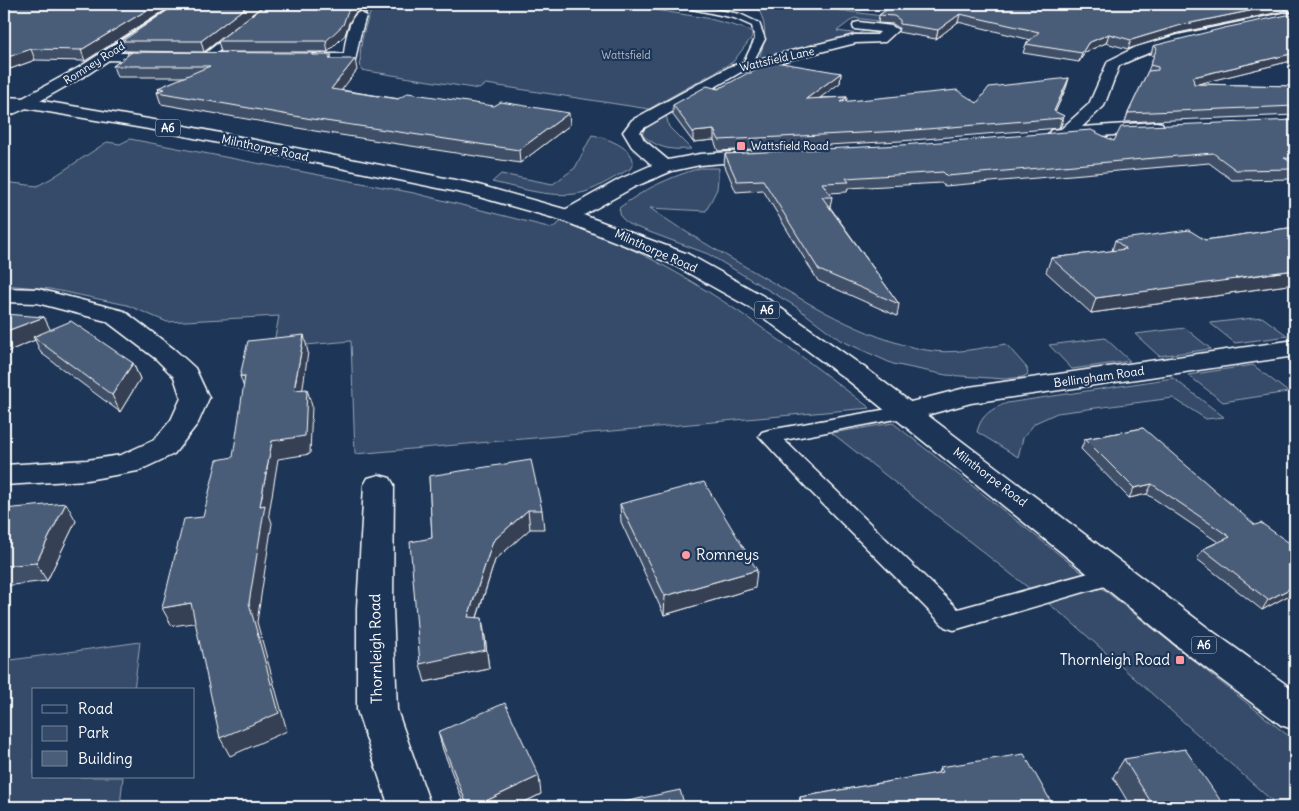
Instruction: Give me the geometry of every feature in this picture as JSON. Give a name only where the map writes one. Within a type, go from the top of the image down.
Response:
[{"type":"main road","name":"Romney Road","points":[[4,114],[105,57],[186,4]]},
{"type":"main road","points":[[1267,6],[1289,18]]},
{"type":"main road","points":[[282,58],[350,58],[353,36],[360,16]]},
{"type":"main road","points":[[1106,110],[1113,64],[1141,50],[1182,38],[1289,18]]},
{"type":"main road","name":"Wattsfield Lane","points":[[665,167],[638,144],[631,132],[638,124],[736,69],[855,39],[880,39],[892,30],[859,26]]},
{"type":"main road","points":[[105,57],[225,57]]},
{"type":"main road","name":"Milnthorpe Road","points":[[4,102],[25,103],[160,126],[475,190],[568,216],[680,259],[757,302],[859,376],[1199,642],[1295,713]]},
{"type":"main road","points":[[1106,110],[1151,127]]},
{"type":"main road","points":[[1065,134],[1106,110]]},
{"type":"main road","points":[[1044,135],[1174,126]]},
{"type":"main road","points":[[568,216],[630,181],[665,167],[721,157],[781,154]]},
{"type":"main road","points":[[4,295],[38,296],[115,316],[165,354],[186,374],[195,398],[184,424],[164,447],[127,464],[87,470],[4,475]]},
{"type":"main road","name":"Bellingham Road","points":[[905,412],[969,395],[1295,348]]},
{"type":"main road","name":"Thornleigh Road","points":[[379,485],[375,608],[377,710],[410,807]]},
{"type":"lane","points":[[206,57],[273,4]]},
{"type":"lane","points":[[695,7],[737,16],[756,25],[760,40],[747,66]]},
{"type":"lane","points":[[905,412],[769,436],[815,484],[954,620],[1114,575]]},
{"type":"green space","name":"Wattsfield","points":[[370,4],[617,4],[706,18],[743,28],[752,32],[752,37],[733,62],[649,109],[486,84],[479,89],[361,70],[362,40],[371,11],[361,11]]},
{"type":"green space","points":[[766,4],[828,4],[842,6],[838,10],[889,17],[885,22],[854,18],[837,31],[859,34],[865,30],[877,33],[875,35],[841,38],[768,58],[759,58],[765,34],[759,10]]},
{"type":"green space","points":[[666,115],[669,127],[691,149],[665,148],[642,135],[646,126]]},
{"type":"green space","points":[[592,135],[614,142],[628,151],[633,163],[630,169],[591,190],[574,194],[550,194],[492,182],[501,174],[553,184],[575,168]]},
{"type":"green space","points":[[130,139],[414,193],[552,228],[562,221],[580,226],[629,248],[693,282],[812,364],[870,408],[355,454],[351,341],[273,348],[279,316],[167,322],[127,305],[50,289],[4,285],[4,182],[37,186],[107,142],[120,144]]},
{"type":"green space","points":[[700,168],[719,168],[717,189],[706,211],[650,208],[674,225],[793,294],[857,328],[880,337],[926,350],[946,352],[1006,344],[1027,368],[1028,374],[1023,377],[1005,379],[946,375],[893,364],[840,340],[795,306],[708,254],[628,224],[621,217],[619,208],[638,195],[678,175]]},
{"type":"green space","points":[[1262,317],[1288,336],[1235,343],[1210,323]]},
{"type":"green space","points":[[1185,328],[1211,349],[1159,356],[1135,334]]},
{"type":"green space","points":[[1105,338],[1130,361],[1072,369],[1049,345]]},
{"type":"green space","points":[[1253,365],[1288,392],[1223,402],[1188,375]]},
{"type":"green space","points":[[1173,378],[1224,417],[1206,419],[1173,398],[1057,413],[1035,423],[1023,438],[1018,457],[977,432],[981,421],[988,413],[1007,403]]},
{"type":"green space","points":[[893,423],[1295,741],[1295,807],[1279,807],[1068,619],[832,433]]},
{"type":"green space","points":[[140,642],[134,688],[32,688],[32,778],[123,778],[120,807],[4,807],[4,661]]},
{"type":"building","points":[[4,4],[157,4],[81,50],[31,49],[4,58]]},
{"type":"building","points":[[177,4],[250,4],[201,41],[122,41]]},
{"type":"building","points":[[266,4],[353,4],[347,13],[343,25],[326,41],[218,41]]},
{"type":"building","points":[[895,4],[1283,4],[1181,25],[1131,40],[1109,34],[1088,43],[1082,53],[1026,44],[1039,32],[960,14],[938,30],[900,24],[900,20],[894,16],[879,15]]},
{"type":"building","points":[[1287,15],[1295,16],[1295,53],[1193,77],[1194,84],[1295,86],[1295,106],[1128,113],[1148,71],[1158,70],[1158,67],[1150,65],[1157,48],[1153,46],[1224,28]]},
{"type":"building","points":[[132,52],[314,53],[312,55],[332,55],[329,59],[355,59],[331,89],[398,99],[408,93],[494,106],[501,102],[569,113],[519,150],[312,119],[157,92],[164,89],[158,88],[210,66],[113,66]]},
{"type":"building","points":[[770,61],[841,73],[806,99],[847,97],[840,102],[957,90],[977,103],[989,87],[1069,78],[1054,111],[1064,116],[1062,118],[902,131],[719,140],[714,130],[693,132],[673,105],[707,86],[718,89],[751,73]]},
{"type":"building","points":[[1295,120],[1295,159],[1284,158],[1295,164],[1295,169],[1236,170],[1213,153],[947,176],[943,172],[846,178],[849,182],[822,183],[832,197],[822,197],[899,304],[819,270],[763,180],[737,181],[725,154],[902,145],[1091,130],[1114,141],[1121,127]]},
{"type":"building","points":[[1295,227],[1295,270],[1096,298],[1051,258],[1126,249],[1115,240],[1189,230],[1205,240]]},
{"type":"building","points":[[4,314],[44,317],[4,332]]},
{"type":"building","points":[[71,321],[133,363],[112,395],[33,337]]},
{"type":"building","points":[[304,335],[294,390],[307,389],[305,436],[272,441],[260,506],[265,505],[249,603],[279,713],[220,738],[191,603],[162,608],[184,519],[203,517],[217,460],[233,457],[245,376],[240,376],[248,341]]},
{"type":"building","points":[[1143,428],[1255,525],[1261,523],[1295,547],[1295,586],[1268,600],[1203,549],[1230,537],[1152,484],[1134,488],[1085,439]]},
{"type":"building","points":[[531,460],[542,510],[528,510],[493,541],[468,617],[482,618],[485,650],[420,664],[410,542],[432,538],[429,476]]},
{"type":"building","name":"Romneys","points":[[704,482],[757,570],[665,596],[620,504]]},
{"type":"building","points":[[66,503],[36,563],[4,566],[4,509]]},
{"type":"building","points":[[505,703],[539,776],[473,807],[468,807],[438,732]]},
{"type":"building","points":[[1185,749],[1225,807],[1154,807],[1124,759]]},
{"type":"building","points":[[1024,754],[1054,807],[803,807],[800,797],[943,772],[940,767]]},
{"type":"building","points":[[680,790],[685,807],[600,807]]},
{"type":"place","name":"Wattsfield Road","points":[[741,146]]},
{"type":"place","name":"Romneys","points":[[686,555]]},
{"type":"place","name":"Thornleigh Road","points":[[1180,660]]}]
